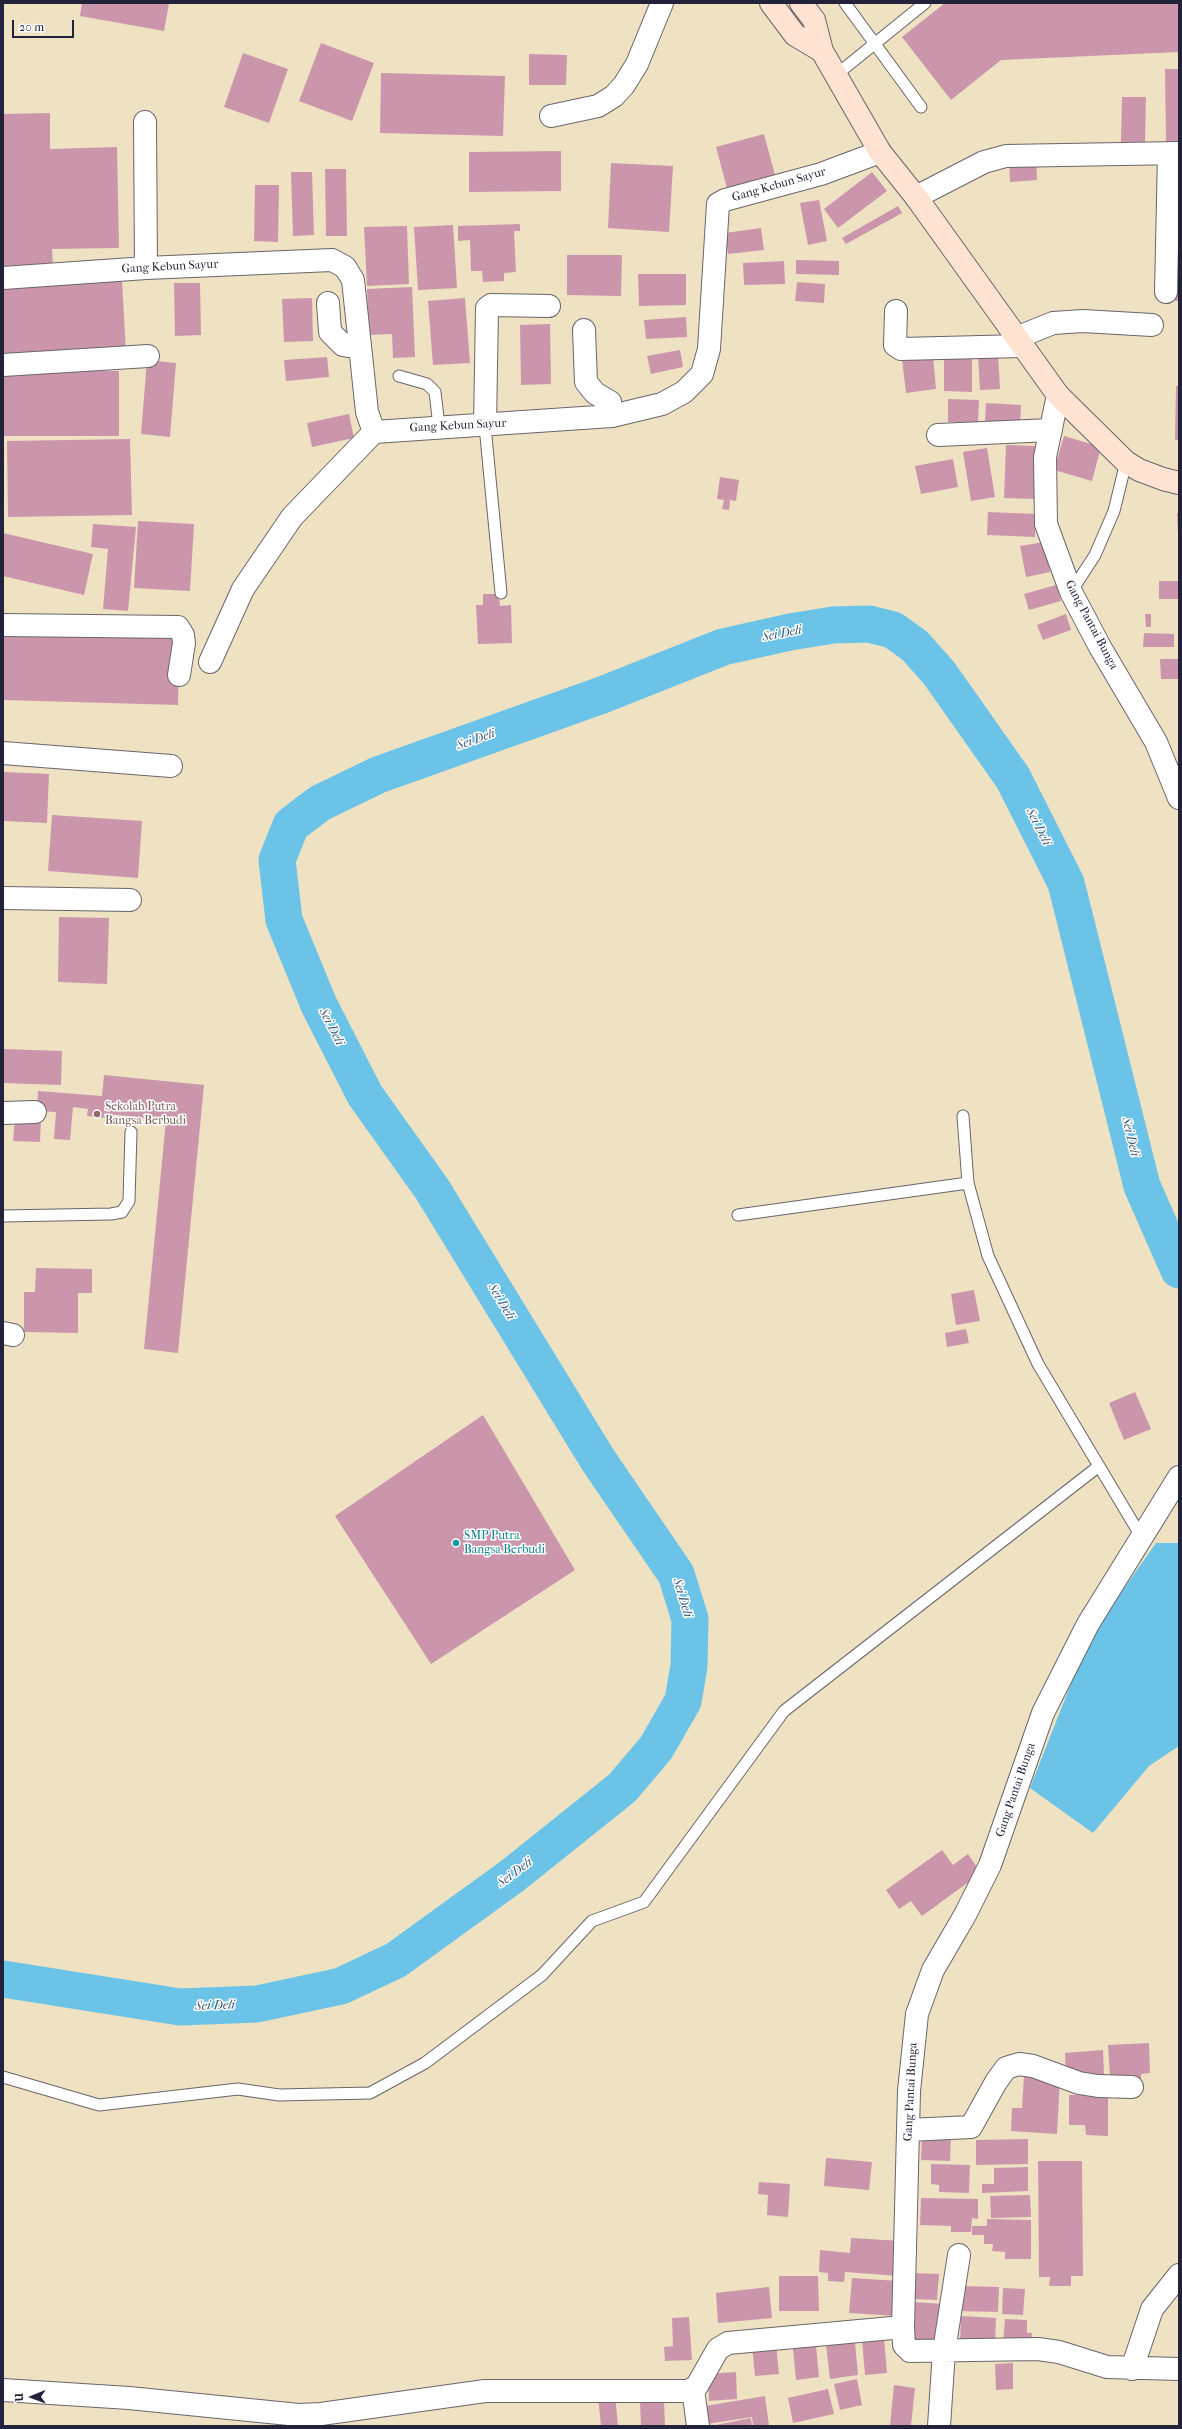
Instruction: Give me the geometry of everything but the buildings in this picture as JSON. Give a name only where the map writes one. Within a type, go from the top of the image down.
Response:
[{"type":"main road","points":[[770,3],[795,35],[822,51]]},
{"type":"main road","points":[[801,3],[814,20],[822,51],[880,152],[916,197],[1018,342],[1058,394],[1126,462],[1139,470],[1162,479],[1179,482]]},
{"type":"street","points":[[551,116],[598,106],[614,96],[624,85],[637,64],[662,3]]},
{"type":"street","points":[[144,122],[146,268]]},
{"type":"street","name":"Gang Kebun Sayur","points":[[3,278],[146,268],[332,260],[340,262],[353,280],[366,412],[374,432],[439,426],[485,426],[612,416],[662,404],[684,392],[702,374],[709,349],[718,204],[821,174],[880,152]]},
{"type":"street","points":[[916,197],[984,162],[1006,156],[1174,153],[1166,292]]},
{"type":"street","points":[[328,303],[330,332],[343,346],[360,348]]},
{"type":"street","points":[[485,426],[488,308],[491,305],[549,306]]},
{"type":"street","points":[[896,311],[896,345],[901,349],[1018,342],[1053,323],[1083,320],[1152,325]]},
{"type":"street","points":[[584,330],[586,382],[595,393],[610,402],[612,416]]},
{"type":"street","points":[[3,365],[148,356]]},
{"type":"street","name":"Gang Pantai Bunga","points":[[1058,394],[1045,457],[1046,524],[1071,592],[1100,647],[1156,742],[1179,798]]},
{"type":"street","points":[[938,435],[1051,430]]},
{"type":"street","points":[[210,662],[243,589],[292,517],[374,432]]},
{"type":"street","points":[[3,625],[178,627],[183,635],[184,643],[179,675]]},
{"type":"street","points":[[3,753],[171,766]]},
{"type":"street","points":[[3,898],[130,900]]},
{"type":"street","points":[[3,1113],[35,1112]]},
{"type":"street","name":"Gang Pantai Bunga","points":[[1179,1477],[1088,1624],[1043,1713],[990,1865],[965,1916],[934,1970],[917,2014],[911,2060],[903,2327],[904,2345],[906,2349],[944,2351],[1038,2349],[1059,2352],[1107,2367],[1132,2369],[1179,2369]]},
{"type":"street","points":[[909,2130],[971,2127],[996,2082],[1006,2068],[1019,2064],[1034,2066],[1079,2083],[1098,2086],[1132,2087]]},
{"type":"street","points":[[939,2426],[944,2351],[959,2256]]},
{"type":"street","points":[[1132,2369],[1152,2309],[1179,2275]]},
{"type":"street","points":[[698,2426],[693,2389],[718,2349],[728,2344],[903,2327]]},
{"type":"street","points":[[3,2390],[129,2398],[299,2415],[321,2414],[485,2390],[693,2389]]},
{"type":"lane","points":[[845,3],[921,107]]},
{"type":"lane","points":[[836,75],[925,3]]},
{"type":"lane","points":[[399,376],[427,384],[435,392],[439,426]]},
{"type":"lane","points":[[485,426],[501,593]]},
{"type":"lane","points":[[1071,592],[1095,555],[1114,511],[1126,462]]},
{"type":"lane","points":[[963,1116],[968,1183],[988,1256],[1038,1364],[1142,1538]]},
{"type":"lane","points":[[3,1216],[111,1214],[122,1212],[129,1201],[131,1132]]},
{"type":"lane","points":[[738,1215],[968,1183]]},
{"type":"lane","points":[[3,2076],[99,2105],[238,2090],[279,2095],[370,2093],[425,2063],[542,1975],[592,1921],[644,1902],[784,1711],[1099,1466]]},
{"type":"water","points":[[1156,1543],[1179,1543],[1179,1746],[1149,1766],[1093,1833],[1030,1788],[1089,1638]]},
{"type":"waterway","name":"Sei Deli","points":[[3,1979],[180,2007],[257,2004],[341,1986],[396,1960],[512,1876],[622,1788],[656,1748],[683,1701],[689,1666],[690,1619],[676,1574],[598,1460],[432,1189],[365,1095],[319,1005],[284,920],[277,860],[291,825],[320,803],[378,775],[602,695],[723,647],[790,632],[833,625],[869,624],[893,630],[915,646],[939,673],[1013,778],[1066,883],[1142,1186],[1179,1270]]},
{"type":"place","name":"Sekolah Putra Bangsa Berbudi","points":[[97,1114]]},
{"type":"place","name":"SMP Putra Bangsa Berbudi","points":[[456,1543]]}]
